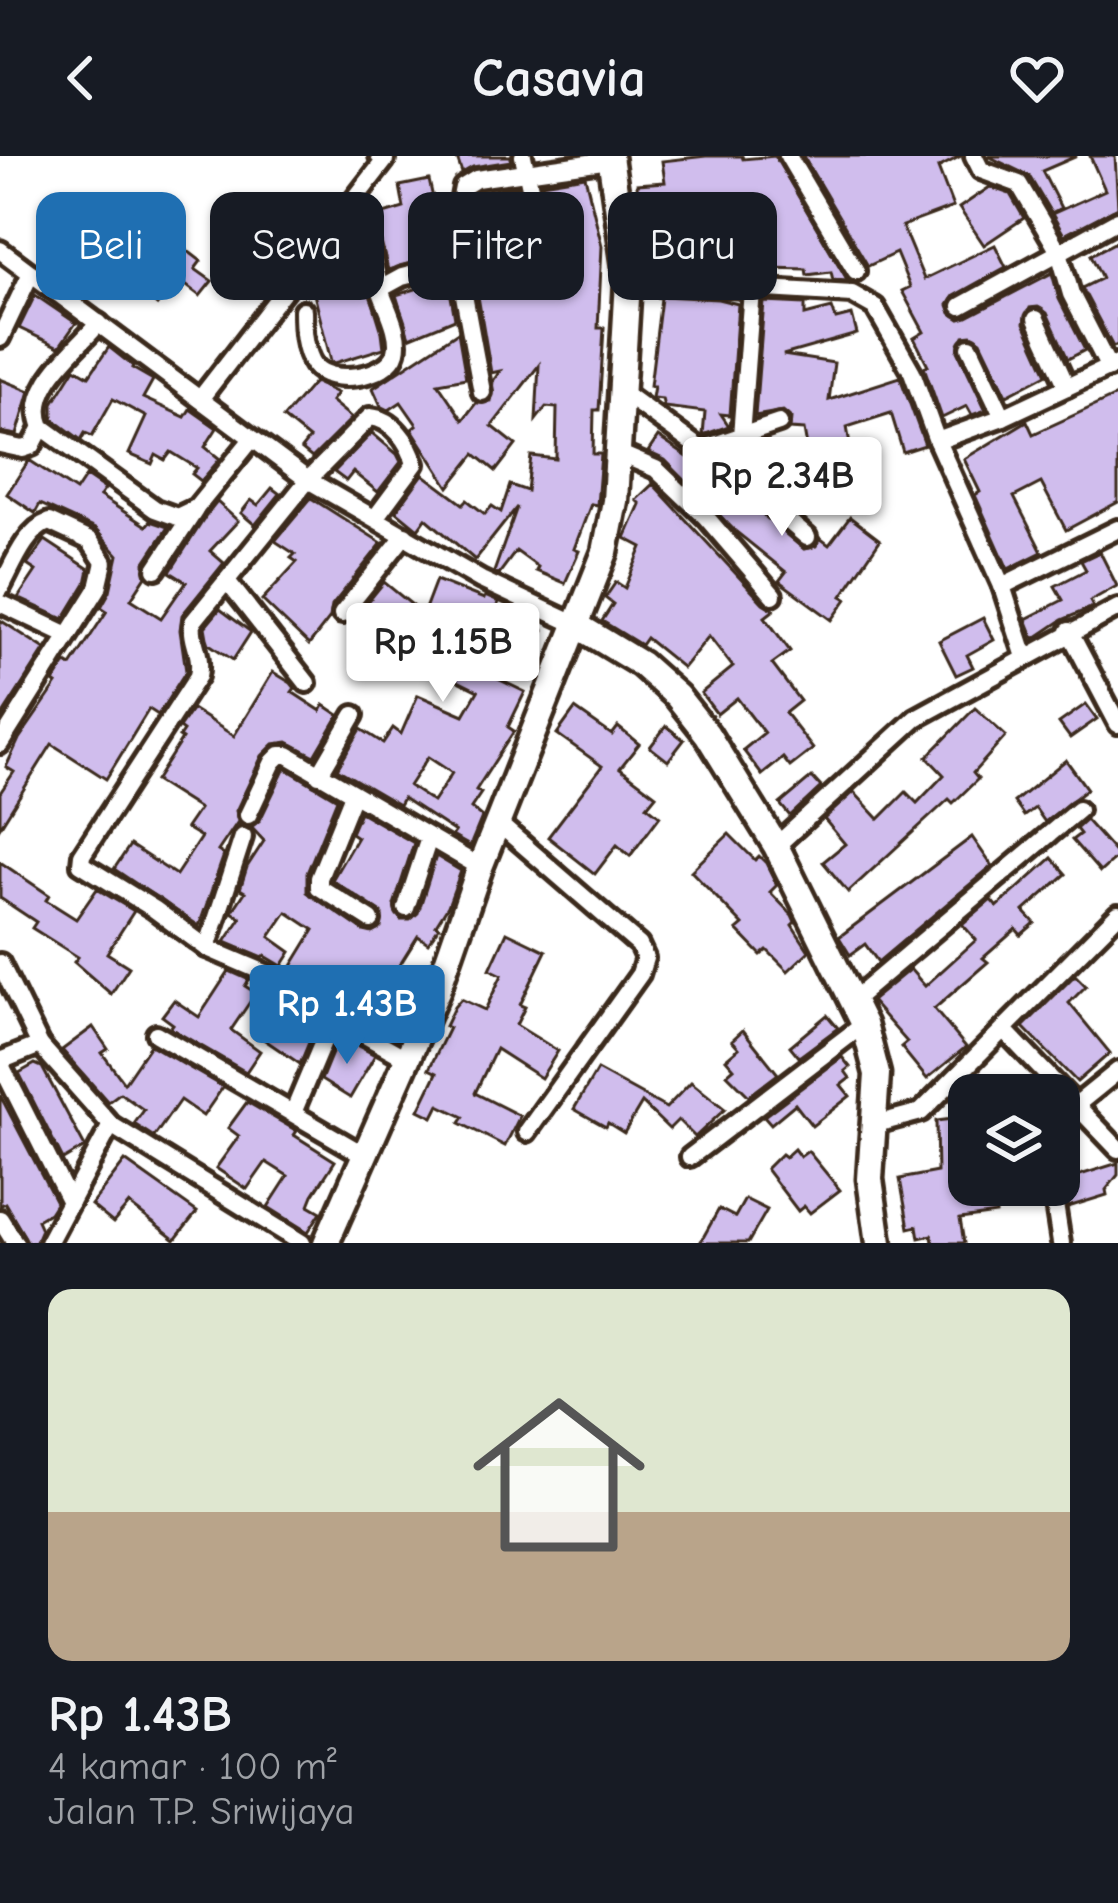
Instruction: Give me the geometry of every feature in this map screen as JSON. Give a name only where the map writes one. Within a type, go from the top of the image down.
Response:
[{"type":"main road","points":[[618,157],[621,192]]},
{"type":"main road","points":[[326,1243],[436,991],[605,552],[615,501],[627,300]]},
{"type":"main road","points":[[574,624],[641,664],[707,734],[776,847],[864,1024],[877,1074],[870,1179],[879,1243]]},
{"type":"street","points":[[200,399],[385,160],[379,156]]},
{"type":"street","points":[[788,156],[856,271]]},
{"type":"street","points":[[938,441],[1003,417],[1114,365],[1071,294],[1059,253],[1019,184],[981,170],[974,156]]},
{"type":"street","points":[[462,192],[476,179],[525,165],[618,157]]},
{"type":"street","points":[[961,306],[1118,220]]},
{"type":"street","points":[[0,250],[308,480],[481,580],[574,624]]},
{"type":"street","points":[[0,338],[32,273]]},
{"type":"street","points":[[777,292],[864,297],[875,307],[912,372],[1002,586],[1025,657]]},
{"type":"street","points":[[302,310],[303,335],[314,366],[328,376],[344,378],[391,362],[397,338],[384,300]]},
{"type":"street","points":[[465,300],[482,392]]},
{"type":"street","points":[[741,436],[751,300]]},
{"type":"street","points":[[1036,319],[1066,387]]},
{"type":"street","points":[[99,323],[53,374],[36,401],[42,427],[167,516],[177,517],[196,508]]},
{"type":"street","points":[[970,347],[1003,417]]},
{"type":"street","points":[[622,392],[702,449],[807,537]]},
{"type":"street","points":[[375,518],[415,464],[395,428],[379,418],[363,421],[308,480],[193,622],[192,634],[202,656],[188,695],[82,855],[81,864],[207,948],[275,977],[307,1003],[406,1058]]},
{"type":"street","points":[[702,449],[779,424]]},
{"type":"street","points":[[0,444],[32,446],[42,427]]},
{"type":"street","points":[[156,569],[196,508],[252,439]]},
{"type":"street","points":[[616,452],[656,469],[706,517],[773,595]]},
{"type":"street","points":[[0,589],[39,525],[49,522],[89,541],[104,562],[103,575],[0,744]]},
{"type":"street","points":[[1002,586],[1118,529]]},
{"type":"street","points":[[342,614],[405,535]]},
{"type":"street","points":[[227,581],[307,683]]},
{"type":"street","points":[[0,603],[68,635]]},
{"type":"street","points":[[776,847],[916,718],[1118,608]]},
{"type":"street","points":[[1069,632],[1118,724]]},
{"type":"street","points":[[320,775],[354,715]]},
{"type":"street","points":[[248,815],[280,755],[287,755],[480,867]]},
{"type":"street","points":[[352,794],[320,886],[370,920]]},
{"type":"street","points":[[852,1001],[1078,810]]},
{"type":"street","points":[[498,823],[639,945],[645,958],[640,974],[527,1132]]},
{"type":"street","points":[[207,948],[243,838]]},
{"type":"street","points":[[406,908],[429,838]]},
{"type":"street","points":[[876,1124],[921,1112],[1118,914]]},
{"type":"street","points":[[0,963],[40,1045],[111,1125],[302,1243]]},
{"type":"street","points":[[293,1113],[332,1018]]},
{"type":"street","points":[[690,1157],[864,1024]]},
{"type":"street","points":[[1004,1030],[1046,1074]]},
{"type":"street","points":[[156,1034],[366,1156]]},
{"type":"street","points":[[40,1045],[0,1062],[70,1202]]},
{"type":"street","points":[[1080,1102],[1118,1071]]},
{"type":"street","points":[[1080,1109],[1118,1149]]},
{"type":"street","points":[[49,1243],[111,1125]]},
{"type":"street","points":[[1055,1206],[1061,1243]]},
{"type":"street","points":[[0,1219],[15,1243]]},
{"type":"building","points":[[511,156],[511,161],[462,173],[457,158]]},
{"type":"building","points":[[775,156],[848,281],[833,280],[831,272],[807,275],[806,269],[777,268],[777,192],[638,192],[637,184],[665,182],[662,161]]},
{"type":"building","points":[[803,156],[961,156],[938,168],[953,207],[902,226],[924,279],[995,245],[1006,267],[954,296],[948,305],[951,313],[960,319],[967,317],[1052,273],[1059,299],[1085,350],[1068,359],[1047,313],[1030,308],[1024,323],[1047,374],[1007,395],[981,341],[964,336],[958,351],[986,410],[972,415],[967,406],[942,418],[924,367],[928,365],[914,338],[924,332],[902,291],[910,287],[896,253],[868,266]]},
{"type":"building","points":[[988,156],[1077,156],[1042,171],[1061,208],[1051,213],[1029,176]]},
{"type":"building","points":[[1090,156],[1115,156],[1118,207],[1064,235],[1052,214],[1105,190]]},
{"type":"building","points":[[585,176],[602,246],[598,328],[604,328],[593,454],[601,454],[597,505],[591,504],[565,583],[536,571],[538,567],[516,551],[499,574],[494,572],[517,507],[475,560],[426,518],[418,529],[396,511],[423,474],[485,514],[492,506],[501,512],[510,485],[527,491],[531,456],[556,459],[557,408],[546,407],[536,420],[539,365],[492,426],[516,445],[496,471],[475,454],[449,487],[412,429],[417,425],[401,402],[389,410],[381,406],[373,388],[458,332],[466,378],[438,383],[463,420],[476,403],[491,401],[493,381],[500,371],[491,373],[479,300],[584,300],[584,192],[544,192],[542,183]]},
{"type":"building","points":[[429,180],[432,192],[408,192],[408,264],[388,270],[384,214],[404,208],[400,186]]},
{"type":"building","points":[[517,186],[518,192],[488,192]]},
{"type":"building","points":[[990,187],[1010,194],[1024,218],[984,245],[959,208]]},
{"type":"building","points":[[1118,241],[1118,345],[1113,347],[1082,288],[1102,278],[1091,255]]},
{"type":"building","points":[[186,250],[201,261],[195,269],[210,280],[200,296],[186,285]]},
{"type":"building","points":[[408,291],[408,300],[452,300],[455,319],[409,338],[396,295]]},
{"type":"building","points":[[35,295],[76,323],[59,347],[19,328]]},
{"type":"building","points":[[316,300],[372,300],[384,348],[331,361]]},
{"type":"building","points":[[661,300],[738,304],[730,415],[721,414],[729,426],[703,435],[705,412],[664,407],[662,399],[652,398],[654,386],[650,386]]},
{"type":"building","points":[[764,302],[805,304],[805,315],[832,308],[836,319],[852,315],[857,334],[783,355],[834,363],[829,400],[900,377],[925,445],[903,452],[891,413],[847,427],[854,466],[812,475],[804,430],[790,429],[791,418],[783,411],[755,416]]},
{"type":"building","points":[[109,347],[153,380],[143,398],[185,417],[190,409],[217,428],[205,447],[220,459],[201,481],[192,474],[197,468],[171,452],[165,460],[156,455],[152,464],[129,454],[146,417],[113,399],[92,436],[85,433],[81,440],[53,419],[53,403],[75,368],[89,376]]},
{"type":"building","points":[[0,379],[30,391],[17,435],[0,432]]},
{"type":"building","points":[[314,382],[337,393],[331,401],[352,418],[312,458],[301,449],[309,439],[283,418]]},
{"type":"building","points":[[1118,395],[1118,502],[1066,530],[1041,483],[1014,497],[1042,552],[1008,569],[964,459],[1027,421],[1033,434]]},
{"type":"building","points":[[372,433],[401,462],[378,492],[353,472],[346,481],[334,472]]},
{"type":"building","points":[[658,437],[720,479],[804,549],[816,546],[820,538],[829,545],[850,517],[880,540],[842,596],[847,599],[832,620],[779,581],[786,572],[735,531],[665,460],[648,452]]},
{"type":"building","points":[[753,445],[771,456],[759,479],[728,454]]},
{"type":"building","points":[[29,460],[76,491],[86,476],[105,489],[100,496],[146,526],[150,521],[168,527],[145,562],[146,576],[131,599],[161,618],[186,582],[170,572],[217,502],[238,521],[210,551],[224,563],[182,615],[186,671],[158,715],[149,709],[106,779],[52,744],[0,827],[0,793],[14,772],[6,767],[66,663],[71,666],[107,611],[101,607],[118,555],[95,529],[40,504],[35,513],[7,494]]},
{"type":"building","points":[[653,484],[774,610],[765,617],[790,651],[772,664],[800,701],[785,713],[813,749],[790,767],[783,758],[762,775],[743,750],[764,733],[737,698],[717,714],[701,693],[733,667],[709,636],[683,668],[646,638],[641,645],[602,621],[613,604],[605,598],[616,582],[625,588],[642,547],[625,538],[640,504],[636,500]]},
{"type":"building","points":[[272,488],[280,494],[255,525],[241,513],[251,500],[258,505]]},
{"type":"building","points":[[311,498],[382,543],[332,606],[330,618],[309,645],[262,600],[297,562],[291,558],[295,554],[275,541]]},
{"type":"building","points":[[45,540],[89,569],[64,619],[18,598],[36,571],[27,565]]},
{"type":"building","points":[[1100,552],[1117,586],[1090,601],[1093,607],[1034,639],[1026,619],[1063,600],[1055,586],[1086,570],[1081,561]]},
{"type":"building","points":[[436,580],[499,602],[495,611],[544,630],[535,652],[506,640],[492,676],[525,692],[508,727],[514,731],[476,790],[481,793],[471,808],[482,817],[470,846],[403,798],[399,805],[337,769],[361,729],[383,743],[393,728],[401,734],[418,695],[464,715],[478,691],[446,675],[452,664],[384,638],[381,642],[354,619],[384,582],[423,614]],"holes":[[[428,757],[452,773],[433,802],[409,786]]]},
{"type":"building","points":[[220,609],[251,632],[233,660],[207,638],[205,627]]},
{"type":"building","points":[[983,618],[994,640],[967,655],[973,667],[956,675],[939,641]]},
{"type":"building","points":[[0,620],[45,649],[0,719]]},
{"type":"building","points":[[273,672],[321,711],[324,705],[339,715],[315,756],[288,742],[274,744],[262,756],[236,811],[240,825],[218,851],[224,855],[199,926],[114,869],[130,845],[176,875],[201,837],[186,828],[199,809],[155,781],[182,739],[179,728],[192,709],[234,736]]},
{"type":"building","points":[[1086,704],[1097,719],[1070,738],[1059,723]]},
{"type":"building","points":[[975,708],[1006,736],[973,773],[978,779],[953,803],[949,799],[848,892],[823,862],[845,844],[824,819],[854,792],[879,819],[906,792],[917,803],[944,775],[927,757]]},
{"type":"building","points":[[575,709],[612,735],[618,727],[639,744],[620,768],[656,795],[647,806],[660,816],[630,856],[617,845],[595,874],[548,837],[602,766],[557,734]]},
{"type":"building","points":[[666,726],[684,740],[668,761],[650,747]]},
{"type":"building","points":[[1066,760],[1087,789],[1045,822],[1035,808],[1024,816],[1014,802]]},
{"type":"building","points":[[285,768],[337,799],[307,873],[307,892],[364,931],[381,928],[382,913],[332,880],[357,837],[351,833],[360,812],[414,843],[394,905],[401,920],[418,913],[436,856],[461,871],[439,927],[428,943],[418,936],[396,971],[407,978],[380,1029],[336,1005],[341,997],[292,966],[314,930],[287,912],[270,937],[291,952],[282,966],[225,942],[241,918],[232,912],[245,892],[240,889],[247,867],[264,841],[251,827],[260,820]]},
{"type":"building","points":[[812,777],[821,787],[790,816],[780,804]]},
{"type":"building","points":[[1086,820],[1118,856],[1100,872],[1072,840]]},
{"type":"building","points":[[729,834],[755,860],[759,856],[766,863],[777,885],[770,892],[792,915],[792,925],[809,951],[788,971],[767,950],[761,955],[737,930],[743,925],[691,871]]},
{"type":"building","points":[[972,837],[992,866],[878,962],[865,944],[850,955],[839,937]]},
{"type":"building","points":[[1052,858],[1066,874],[1024,911],[1035,923],[1021,935],[1016,929],[983,958],[988,962],[934,1009],[966,1047],[927,1079],[901,1047],[907,1042],[871,1001],[910,969],[925,986],[976,940],[962,924],[991,900],[997,907]]},
{"type":"building","points":[[0,862],[76,919],[97,889],[134,911],[107,953],[129,967],[111,994],[74,962],[78,957],[32,928],[36,922],[0,898]]},
{"type":"building","points":[[507,932],[546,951],[520,1005],[525,1007],[516,1025],[558,1051],[541,1078],[496,1049],[475,1093],[520,1116],[505,1146],[460,1123],[464,1117],[439,1105],[433,1117],[419,1110],[437,1073],[429,1069],[454,1007],[461,999],[485,1010],[502,975],[490,969]]},
{"type":"building","points":[[229,971],[249,980],[245,986],[256,993],[231,1030],[260,1051],[246,1072],[170,1028],[173,1024],[162,1016],[174,1000],[199,1017]]},
{"type":"building","points":[[1075,975],[1086,986],[1069,1003],[1110,1053],[1080,1079],[1080,1074],[1069,1074],[1023,1027]]},
{"type":"building","points":[[280,1011],[313,1033],[300,1064],[262,1038]]},
{"type":"building","points":[[827,1015],[838,1028],[799,1057],[790,1046]]},
{"type":"building","points":[[93,1027],[108,1049],[102,1053],[124,1083],[150,1045],[223,1087],[203,1116],[180,1100],[154,1137],[134,1124],[144,1110],[120,1093],[108,1102],[62,1050]]},
{"type":"building","points":[[743,1030],[778,1074],[749,1096],[727,1074],[734,1068],[726,1059],[739,1048],[732,1040]]},
{"type":"building","points":[[339,1036],[375,1055],[350,1098],[321,1080]]},
{"type":"building","points":[[842,1057],[850,1067],[845,1071],[850,1078],[841,1085],[850,1096],[812,1126],[795,1104],[771,1124],[764,1116]]},
{"type":"building","points":[[35,1064],[42,1067],[85,1147],[63,1160],[19,1073]]},
{"type":"building","points":[[597,1070],[666,1108],[691,1082],[725,1109],[695,1137],[678,1120],[669,1129],[642,1103],[624,1133],[574,1109]]},
{"type":"building","points":[[0,1095],[56,1202],[37,1220],[41,1229],[35,1243],[28,1243],[5,1203],[0,1206]]},
{"type":"building","points":[[247,1102],[297,1131],[294,1135],[335,1161],[309,1205],[321,1212],[308,1232],[268,1207],[288,1176],[266,1162],[247,1189],[216,1168],[239,1136],[228,1128]]},
{"type":"building","points":[[948,1120],[948,1206],[995,1206],[996,1214],[960,1219],[964,1243],[933,1243],[932,1235],[919,1238],[917,1226],[909,1228],[900,1179],[937,1172],[936,1121]]},
{"type":"building","points":[[794,1149],[800,1157],[808,1151],[840,1190],[810,1213],[804,1206],[798,1211],[766,1169]]},
{"type":"building","points":[[125,1161],[197,1212],[175,1240],[129,1204],[113,1223],[91,1205]]},
{"type":"building","points":[[1118,1163],[1118,1175],[1107,1195],[1080,1203],[1080,1175]]},
{"type":"building","points":[[745,1199],[767,1210],[748,1243],[700,1243],[719,1209],[735,1217]]}]
